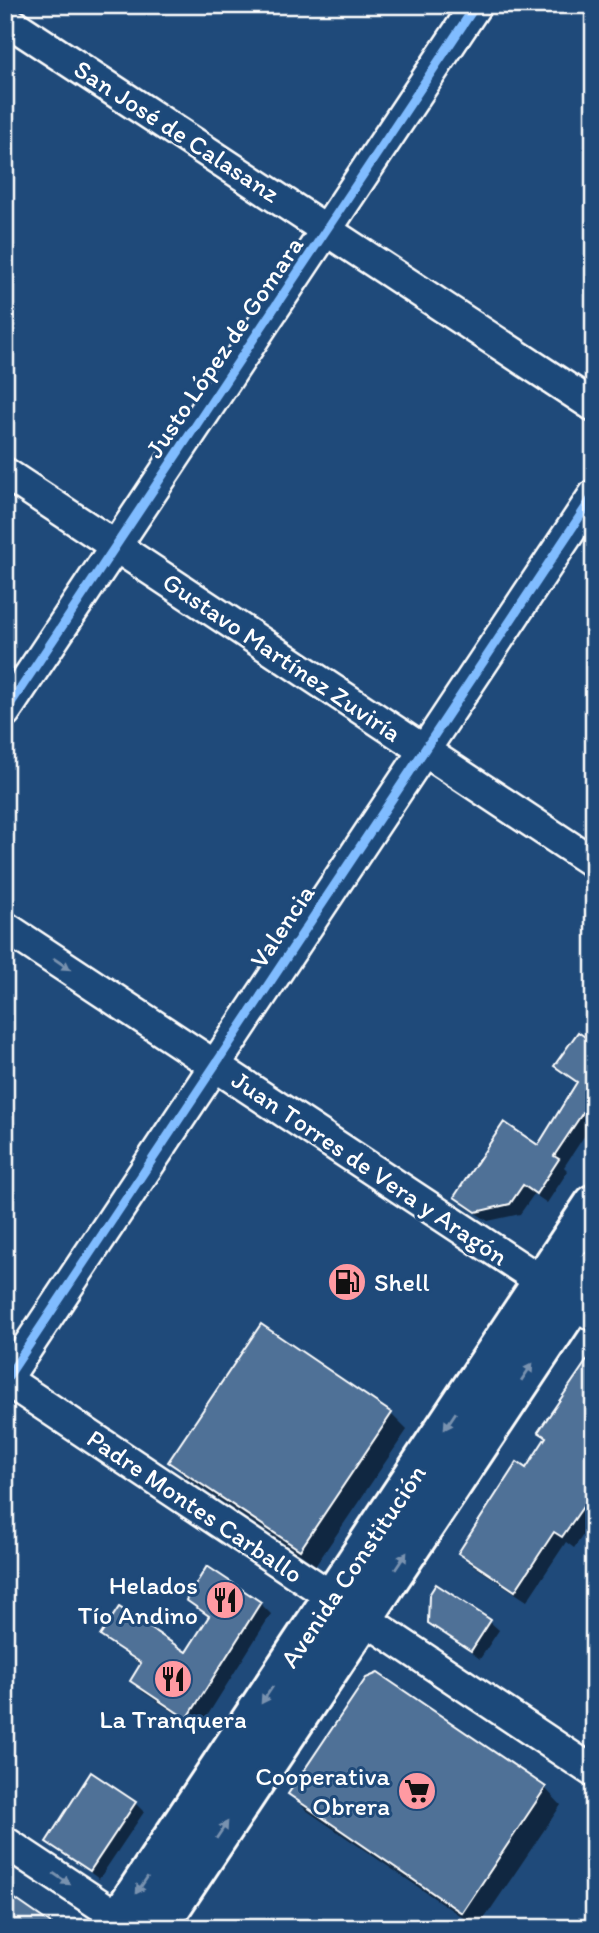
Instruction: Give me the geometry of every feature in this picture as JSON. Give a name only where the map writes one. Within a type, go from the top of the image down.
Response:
[{"type":"main road","name":"Avenida Constitución","points":[[569,1300],[594,1204]]},
{"type":"main road","name":"Avenida Constitución","points":[[123,1924],[569,1300],[594,1270]]},
{"type":"main road","name":"Avenida Constitución","points":[[157,1928],[348,1608]]},
{"type":"street","name":"Justo López de Gomara","points":[[5,712],[476,5]]},
{"type":"street","name":"San José de Calasanz","points":[[5,19],[594,406]]},
{"type":"street","name":"Gustavo Martínez Zuviría","points":[[5,473],[594,863]]},
{"type":"street","name":"Valencia","points":[[6,1380],[594,495]]},
{"type":"street","name":"Juan Torres de Vera y Aragón","points":[[5,927],[569,1300]]},
{"type":"street","name":"Padre Montes Carballo","points":[[6,1380],[594,1772]]},
{"type":"street","points":[[5,1842],[123,1924]]},
{"type":"building","points":[[578,1032],[594,1043],[594,1096],[554,1156],[559,1159],[536,1194],[523,1185],[510,1204],[476,1212],[454,1197],[504,1122],[538,1145],[577,1082],[554,1066]]},
{"type":"building","points":[[261,1324],[392,1413],[300,1550],[168,1462]]},
{"type":"building","points":[[594,1350],[594,1491],[562,1537],[554,1532],[515,1591],[458,1553],[517,1462],[526,1468],[546,1437],[538,1432]]},
{"type":"building","points":[[207,1566],[261,1602],[187,1719],[130,1681],[141,1663],[100,1636],[119,1607],[186,1652],[209,1616],[186,1600]]},
{"type":"building","points":[[436,1584],[491,1620],[471,1651],[428,1623],[429,1595]]},
{"type":"building","name":"Cooperativa Obrera","points":[[378,1673],[546,1787],[462,1913],[288,1794],[366,1678]]},
{"type":"building","points":[[91,1772],[136,1802],[90,1871],[46,1842]]},
{"type":"building","points":[[5,1892],[57,1928],[5,1928]]},
{"type":"cycle path","points":[[5,712],[476,5]]},
{"type":"cycle path","points":[[5,1381],[594,495]]},
{"type":"place","name":"Shell","points":[[347,1282]]},
{"type":"place","name":"Helados Tío Andino","points":[[225,1600]]},
{"type":"place","name":"La Tranquera","points":[[173,1679]]},
{"type":"place","name":"Cooperativa Obrera","points":[[417,1791]]}]
